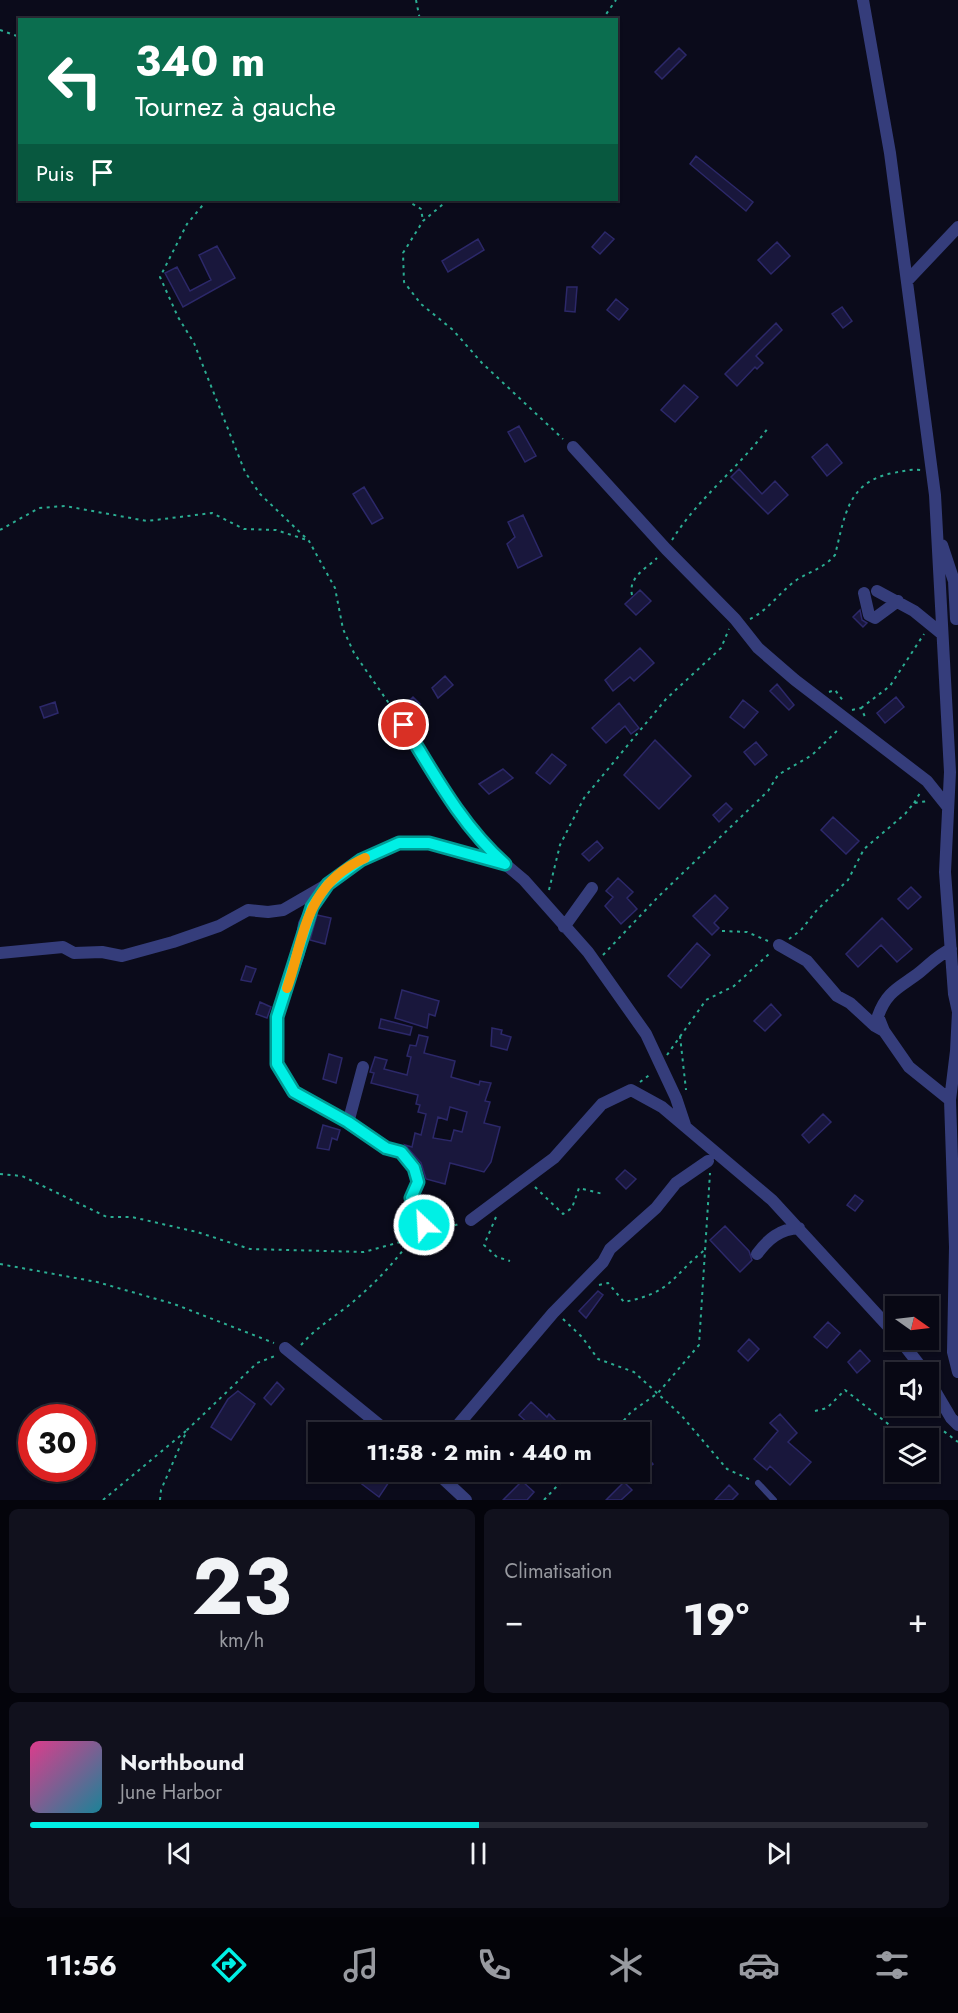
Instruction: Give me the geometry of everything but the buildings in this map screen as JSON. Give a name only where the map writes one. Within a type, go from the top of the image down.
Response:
[{"type":"street","points":[[863,0],[890,153],[932,470],[936,527],[938,634],[954,768],[947,806],[945,872],[958,1012],[950,1100],[955,1247],[953,1352],[958,1372]]},
{"type":"street","points":[[907,281],[958,227]]},
{"type":"street","points":[[573,447],[666,549],[737,622],[758,648],[795,680],[853,716],[927,781],[947,806]]},
{"type":"street","points":[[936,527],[954,581],[957,618],[938,634]]},
{"type":"street","points":[[877,591],[898,601],[938,634]]},
{"type":"street","points":[[864,593],[869,615],[875,618],[898,601]]},
{"type":"street","points":[[404,725],[440,786],[486,848],[524,880],[596,964],[646,1034],[676,1098],[685,1127]]},
{"type":"street","points":[[0,953],[63,947],[74,953],[102,952],[122,956],[219,926],[248,910],[268,912],[283,909],[328,884],[361,860],[399,843],[429,843],[505,864]]},
{"type":"street","points":[[328,884],[312,907],[304,924],[299,953],[277,1017],[277,1064],[294,1092],[348,1122],[386,1148],[401,1152],[414,1168],[418,1182],[411,1198],[423,1214],[424,1225],[418,1237]]},
{"type":"street","points":[[564,927],[592,888]]},
{"type":"street","points":[[779,945],[807,961],[837,996],[850,1003],[875,1026],[884,1031]]},
{"type":"street","points":[[950,1100],[909,1067],[884,1031],[878,1016],[882,1003],[900,983],[916,975],[953,945]]},
{"type":"street","points":[[348,1122],[359,1074]]},
{"type":"street","points":[[471,1220],[554,1158],[602,1104],[631,1090],[662,1107],[772,1200],[885,1323]]},
{"type":"street","points":[[461,1422],[553,1313],[603,1262],[610,1249],[656,1208],[676,1183],[708,1161]]},
{"type":"street","points":[[757,1254],[767,1241],[786,1229],[799,1228]]},
{"type":"street","points":[[908,1350],[917,1362]]},
{"type":"street","points":[[290,1351],[376,1422]]},
{"type":"street","points":[[939,1398],[958,1425]]},
{"type":"street","points":[[447,1482],[466,1500]]},
{"type":"lane","points":[[758,1483],[774,1500]]},
{"type":"path","points":[[416,0],[420,18]]},
{"type":"path","points":[[603,18],[616,0]]},
{"type":"path","points":[[0,30],[18,36]]},
{"type":"path","points":[[206,201],[186,224],[160,277],[178,317],[194,343],[245,472],[260,494],[309,541],[335,588],[343,629],[354,653],[404,725]]},
{"type":"path","points":[[408,201],[421,209],[423,221]]},
{"type":"path","points":[[447,201],[423,221],[403,253],[404,282],[421,304],[453,330],[482,363],[573,447]]},
{"type":"path","points":[[632,595],[630,588],[638,573],[666,549],[689,515],[750,453],[768,428]]},
{"type":"path","points":[[548,909],[549,881],[560,845],[584,798],[666,699],[721,648],[724,637],[737,622],[771,606],[797,579],[829,562],[835,555],[850,501],[871,478],[908,469],[932,470]]},
{"type":"path","points":[[0,530],[39,508],[65,506],[147,521],[212,513],[244,529],[276,530],[309,541]]},
{"type":"path","points":[[596,964],[658,897],[768,790],[778,775],[812,755],[853,716],[890,686],[925,633],[938,634]]},
{"type":"path","points":[[914,803],[927,781]]},
{"type":"path","points":[[722,931],[747,932],[779,945]]},
{"type":"path","points":[[680,1036],[687,1100]]},
{"type":"path","points":[[622,1422],[630,1412],[658,1393],[699,1346],[711,1180],[708,1161]]},
{"type":"path","points":[[0,1174],[22,1176],[107,1217],[132,1217],[197,1232],[250,1249],[364,1252],[411,1239],[392,1266],[348,1306],[290,1351],[257,1363],[187,1430],[103,1500]]},
{"type":"path","points":[[526,1179],[563,1214],[572,1208],[579,1188],[603,1194]]},
{"type":"path","points":[[498,1200],[495,1221],[484,1245],[497,1257],[510,1261]]},
{"type":"path","points":[[418,1237],[471,1220]]},
{"type":"path","points":[[589,1277],[595,1285],[608,1283],[624,1302],[651,1297],[675,1280],[694,1258],[706,1249]]},
{"type":"path","points":[[0,1264],[97,1282],[174,1304],[290,1351]]},
{"type":"path","points":[[553,1313],[582,1337],[598,1359],[634,1372],[658,1393],[728,1469],[758,1483]]},
{"type":"path","points":[[815,1411],[827,1408],[845,1390],[906,1438],[937,1426],[958,1442]]},
{"type":"path","points":[[160,1500],[161,1490],[187,1430]]},
{"type":"path","points":[[544,1500],[561,1482]]},
{"type":"slow traffic","points":[[287,988],[299,953],[304,924],[312,907],[328,884],[365,858]]},
{"type":"route","points":[[404,725],[440,786],[486,848],[505,864],[473,853],[429,843],[399,843],[361,860],[328,884],[312,907],[304,924],[299,953],[277,1017],[276,1041],[277,1064],[294,1092],[348,1122],[386,1148],[401,1152],[414,1168],[418,1182],[411,1198],[423,1214],[424,1225]]}]
